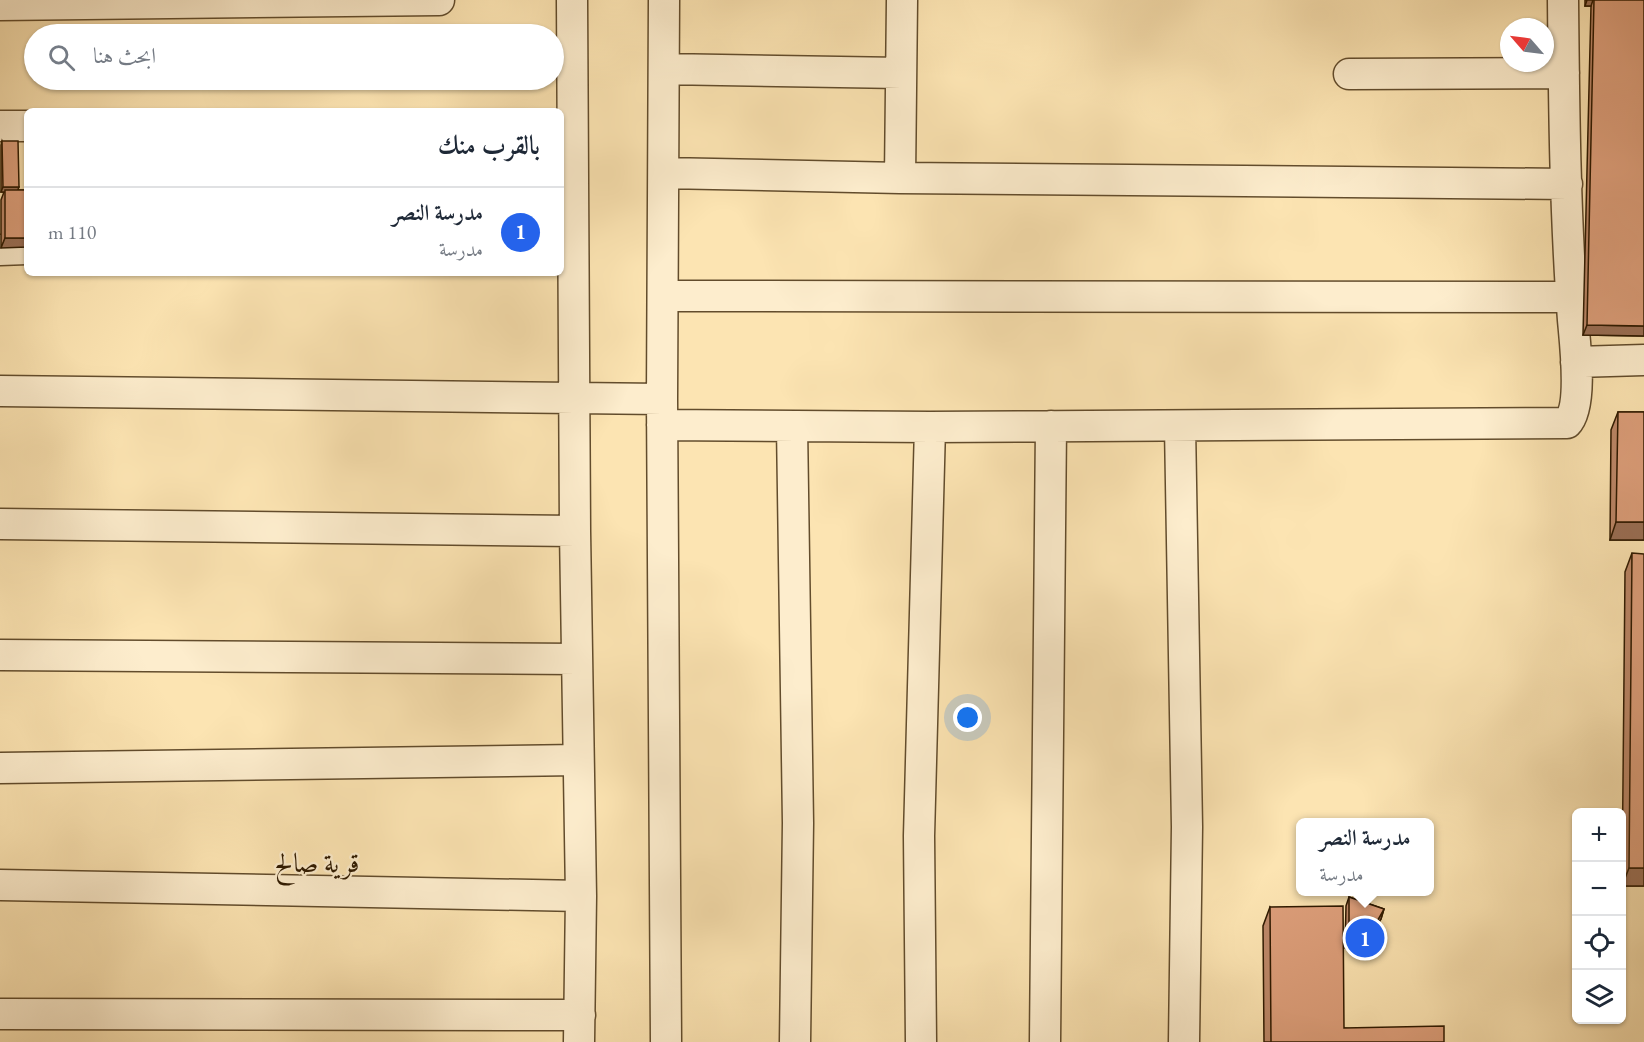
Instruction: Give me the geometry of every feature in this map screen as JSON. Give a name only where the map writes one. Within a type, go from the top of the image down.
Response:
[{"type":"street","points":[[0,5],[439,0]]},
{"type":"street","points":[[0,1014],[579,1029],[581,896],[574,397],[568,248],[567,122],[572,0]]},
{"type":"street","points":[[664,0],[662,412],[666,1042]]},
{"type":"street","points":[[900,178],[902,0]]},
{"type":"street","points":[[0,391],[574,397],[662,412],[792,426],[1567,423],[1574,411],[1576,363],[1571,297],[1563,0]]},
{"type":"street","points":[[664,69],[902,73]]},
{"type":"street","points":[[1349,74],[1564,73]]},
{"type":"street","points":[[0,126],[24,126]]},
{"type":"street","points":[[664,173],[900,178],[1567,184]]},
{"type":"street","points":[[0,249],[24,249]]},
{"type":"street","points":[[664,296],[1571,297]]},
{"type":"street","points":[[1576,363],[1644,360]]},
{"type":"street","points":[[792,426],[798,823],[795,1042]]},
{"type":"street","points":[[1045,1042],[1052,426]]},
{"type":"street","points":[[1180,426],[1187,804],[1184,1042]]},
{"type":"street","points":[[921,1042],[919,836],[930,427]]},
{"type":"street","points":[[0,524],[575,531]]},
{"type":"street","points":[[0,655],[577,659]]},
{"type":"street","points":[[0,768],[578,760]]},
{"type":"street","points":[[0,885],[581,896]]},
{"type":"building","points":[[1594,0],[1644,0],[1644,326],[1587,325]]},
{"type":"building","points":[[2,141],[18,141],[19,187],[3,187]]},
{"type":"building","points":[[5,190],[24,190],[24,238],[5,238]]},
{"type":"building","points":[[1618,412],[1644,412],[1644,522],[1616,522]]},
{"type":"building","points":[[1632,553],[1644,554],[1644,868],[1629,868]]},
{"type":"building","points":[[1349,897],[1384,909],[1363,946],[1349,938]]},
{"type":"building","points":[[1343,906],[1344,1028],[1444,1026],[1444,1042],[1271,1042],[1270,907]]},
{"type":"place","name":"مدرسة النصر","points":[[1365,938]]},
{"type":"district","name":"قرية صالح","points":[[317,862]]}]
